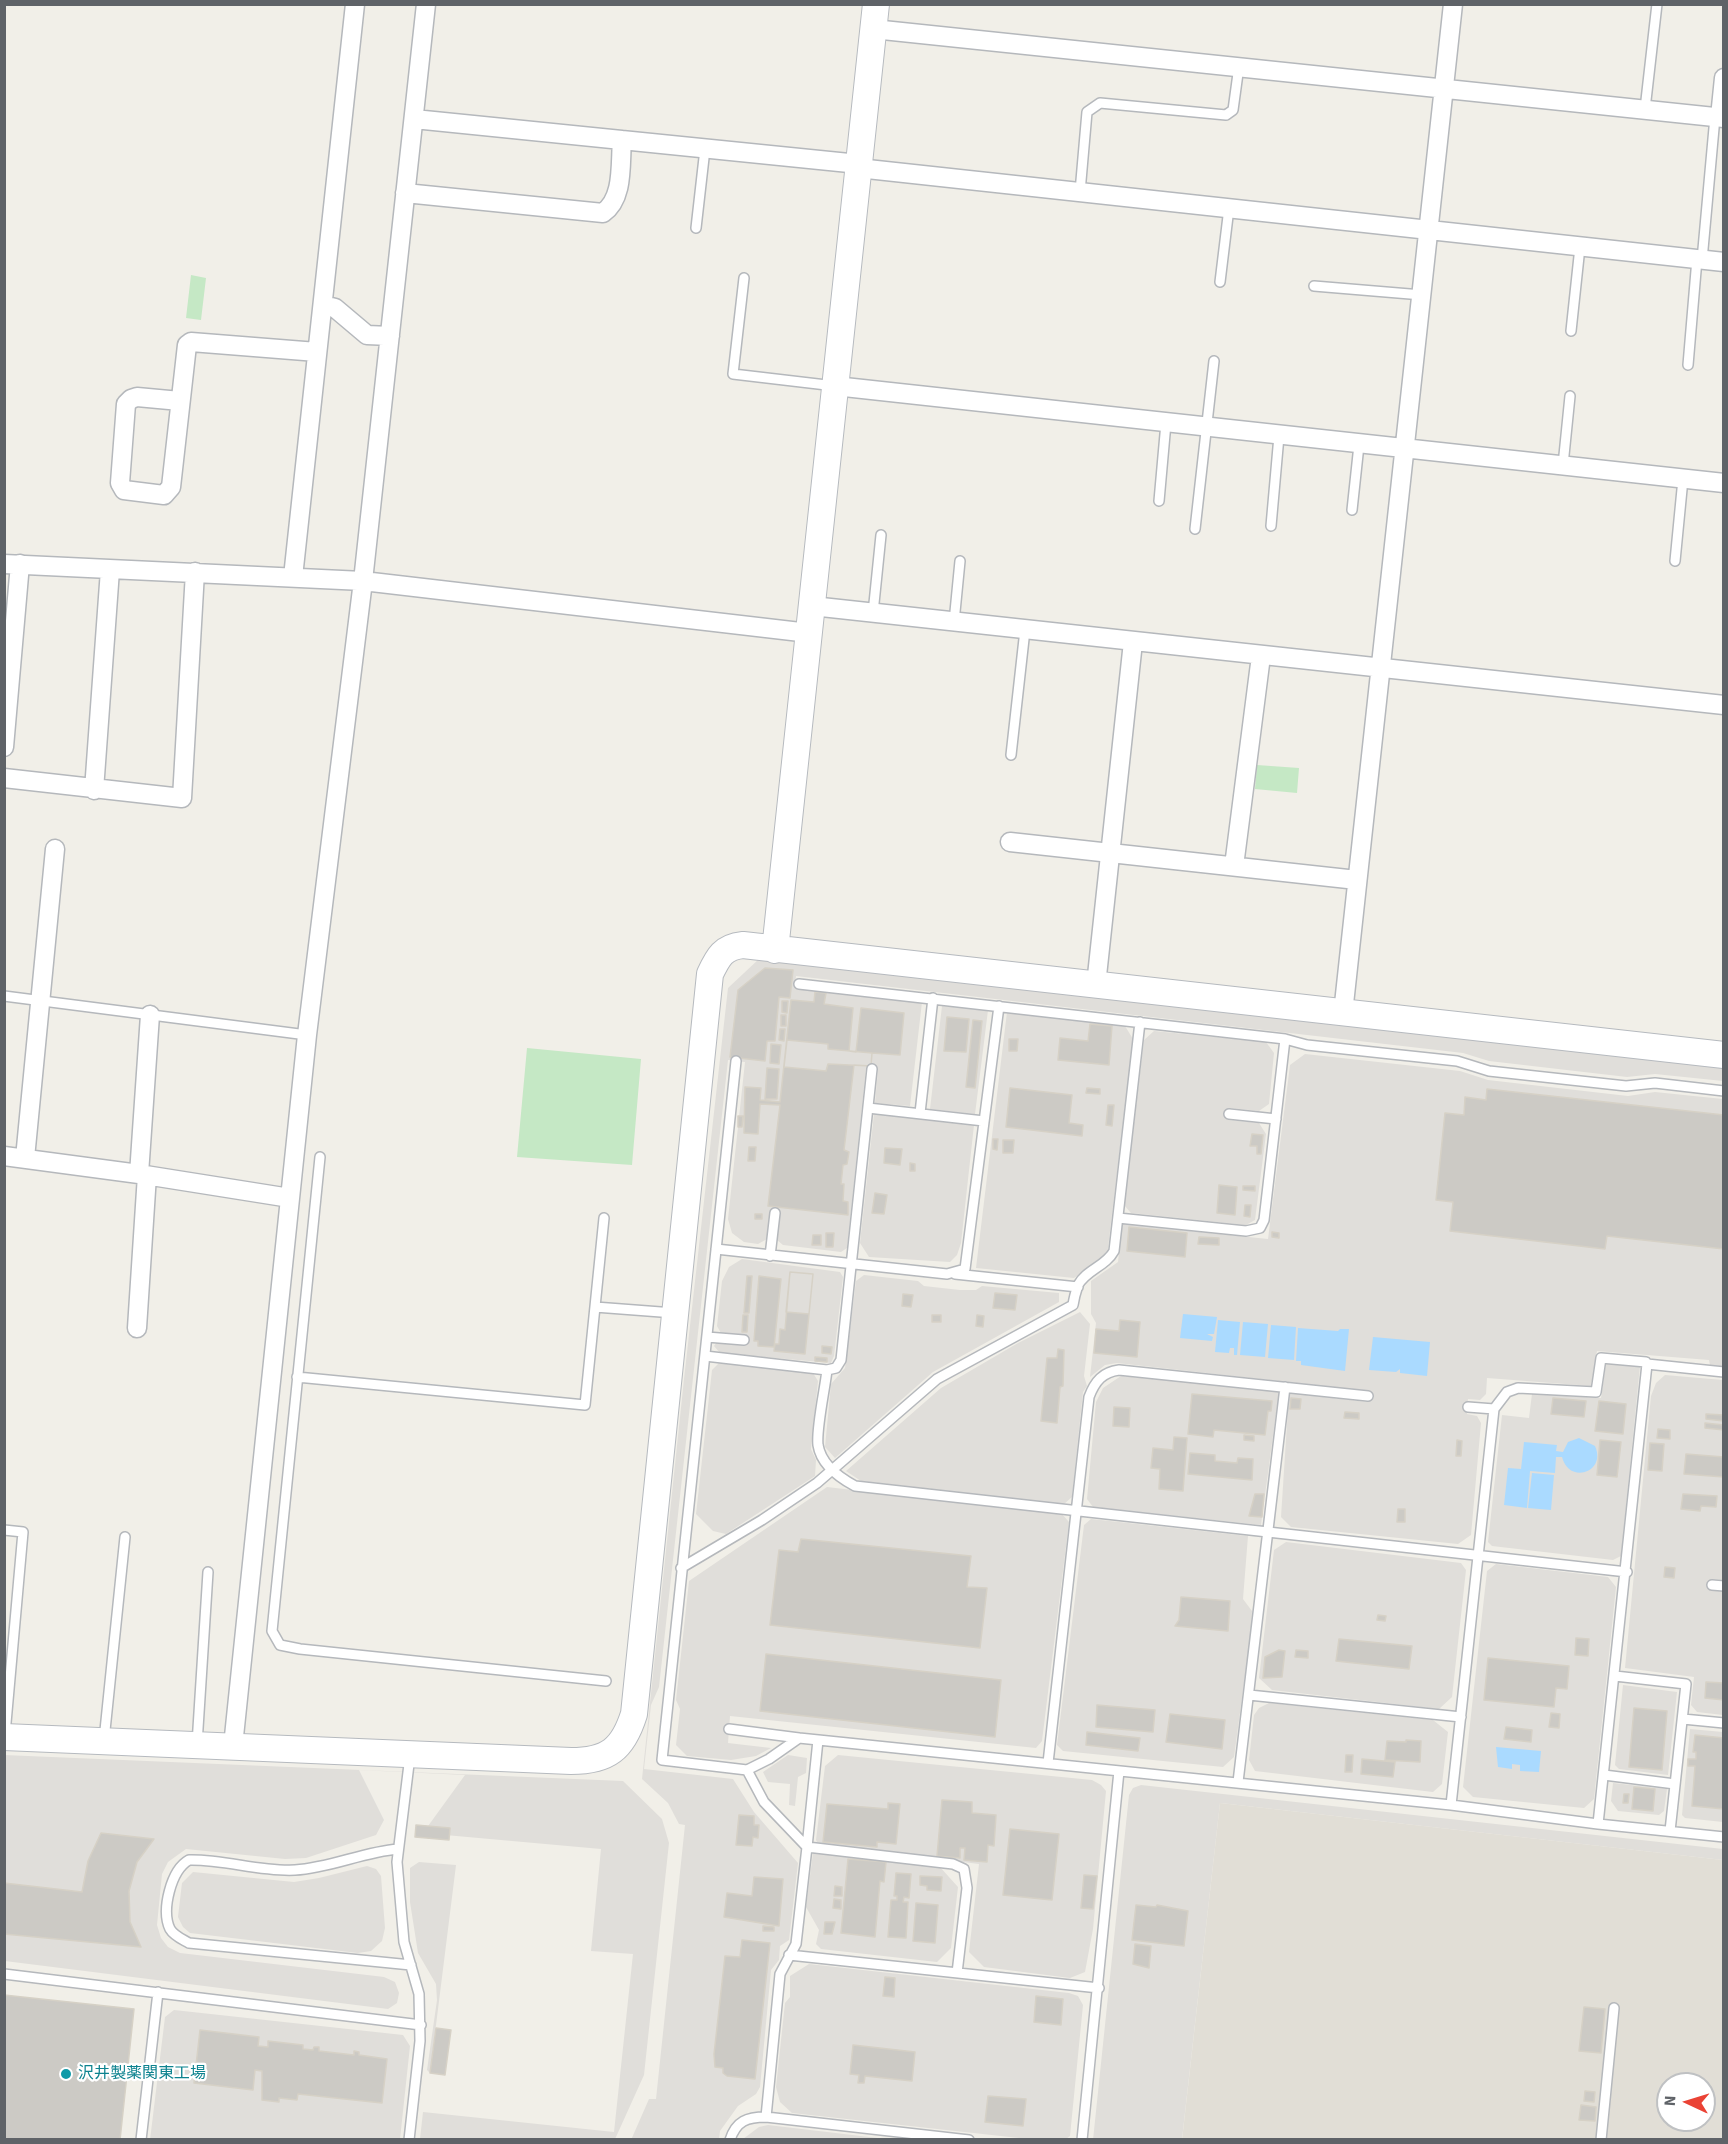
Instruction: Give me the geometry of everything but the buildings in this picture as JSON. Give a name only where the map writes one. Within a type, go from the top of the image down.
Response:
[{"type":"street","points":[[294,577],[355,4]]},
{"type":"street","points":[[1343,1013],[1453,4]]},
{"type":"street","points":[[233,1746],[307,1035],[363,581],[426,5]]},
{"type":"street","points":[[775,950],[874,17],[1239,66],[1719,117],[1724,78]]},
{"type":"street","points":[[414,119],[705,148],[1080,192],[1724,262]]},
{"type":"street","points":[[405,193],[603,213],[611,207],[617,196],[622,140]]},
{"type":"street","points":[[323,305],[335,308],[367,335],[390,336]]},
{"type":"street","points":[[180,401],[137,398],[131,399],[126,404],[120,483],[124,490],[164,495],[171,487],[187,345],[191,342],[317,352]]},
{"type":"street","points":[[835,386],[1359,445],[1406,448],[1724,483]]},
{"type":"street","points":[[4,747],[12,564],[363,581],[809,633]]},
{"type":"street","points":[[94,790],[110,570]]},
{"type":"street","points":[[4,778],[94,790],[182,798],[195,572]]},
{"type":"street","points":[[812,606],[1724,705]]},
{"type":"street","points":[[1096,985],[1133,642]]},
{"type":"street","points":[[1234,866],[1261,656]]},
{"type":"street","points":[[1010,842],[1357,880]]},
{"type":"street","points":[[25,1158],[55,849]]},
{"type":"street","points":[[5,1737],[589,1761],[605,1757],[628,1734],[634,1714],[710,974],[719,956],[729,946],[1724,1055]]},
{"type":"street","points":[[137,1328],[150,1015]]},
{"type":"street","points":[[4,1156],[143,1174],[290,1198]]},
{"type":"lane","points":[[1645,109],[1657,4]]},
{"type":"lane","points":[[1080,192],[1087,112],[1092,106],[1100,103],[1226,114],[1233,110],[1239,66]]},
{"type":"lane","points":[[1688,365],[1719,117]]},
{"type":"lane","points":[[696,228],[705,148]]},
{"type":"lane","points":[[1220,282],[1229,208]]},
{"type":"lane","points":[[1571,331],[1580,247]]},
{"type":"lane","points":[[744,278],[733,374],[835,386]]},
{"type":"lane","points":[[1314,286],[1422,295]]},
{"type":"lane","points":[[1195,530],[1214,361]]},
{"type":"lane","points":[[1563,465],[1570,396]]},
{"type":"lane","points":[[1159,501],[1166,423]]},
{"type":"lane","points":[[1271,526],[1279,436]]},
{"type":"lane","points":[[1352,510],[1359,445]]},
{"type":"lane","points":[[1675,561],[1683,479]]},
{"type":"lane","points":[[873,613],[881,535]]},
{"type":"lane","points":[[954,622],[960,561]]},
{"type":"lane","points":[[1011,755],[1025,630]]},
{"type":"lane","points":[[799,984],[1285,1039],[1307,1044],[1457,1061],[1488,1071],[1626,1086],[1655,1083],[1724,1091]]},
{"type":"lane","points":[[4,996],[307,1035]]},
{"type":"lane","points":[[920,1113],[933,999]]},
{"type":"lane","points":[[955,1274],[964,1269],[968,1260],[999,1006]]},
{"type":"lane","points":[[681,1568],[762,1520],[833,1471],[937,1379],[1072,1305],[1078,1287],[1086,1276],[1110,1259],[1114,1251],[1140,1022]]},
{"type":"lane","points":[[1118,1218],[1246,1231],[1260,1228],[1264,1220],[1285,1039]]},
{"type":"lane","points":[[736,1061],[662,1760],[747,1770],[769,1759],[799,1738]]},
{"type":"lane","points":[[705,1356],[827,1370],[836,1368],[841,1360],[872,1069]]},
{"type":"lane","points":[[868,1108],[984,1121]]},
{"type":"lane","points":[[1229,1114],[1276,1119]]},
{"type":"lane","points":[[320,1157],[272,1631],[280,1645],[300,1649],[606,1681]]},
{"type":"lane","points":[[770,1256],[775,1213]]},
{"type":"lane","points":[[297,1377],[585,1406],[604,1218]]},
{"type":"lane","points":[[716,1249],[851,1265],[1078,1287]]},
{"type":"lane","points":[[595,1306],[674,1313]]},
{"type":"lane","points":[[707,1336],[744,1340]]},
{"type":"lane","points":[[1451,1805],[1494,1409],[1507,1392],[1518,1388],[1596,1392],[1601,1358],[1724,1372]]},
{"type":"lane","points":[[1598,1824],[1627,1572],[1647,1364]]},
{"type":"lane","points":[[827,1370],[818,1446],[833,1471],[855,1486],[1269,1533],[1479,1553],[1627,1572]]},
{"type":"lane","points":[[1048,1763],[1079,1510],[1089,1397],[1093,1386],[1108,1372],[1119,1370],[1368,1396]]},
{"type":"lane","points":[[1238,1782],[1285,1387]]},
{"type":"lane","points":[[1468,1407],[1494,1409]]},
{"type":"lane","points":[[4,1530],[23,1532],[5,1737]]},
{"type":"lane","points":[[104,1740],[125,1537]]},
{"type":"lane","points":[[197,1744],[208,1572]]},
{"type":"lane","points":[[1712,1585],[1724,1586]]},
{"type":"lane","points":[[1615,1676],[1686,1684],[1670,1831]]},
{"type":"lane","points":[[1249,1695],[1461,1717]]},
{"type":"lane","points":[[1683,1719],[1724,1723]]},
{"type":"lane","points":[[729,1730],[1238,1782],[1724,1837]]},
{"type":"lane","points":[[766,2117],[780,1974],[796,1944],[818,1740]]},
{"type":"lane","points":[[409,2139],[421,2025],[419,1994],[404,1942],[399,1906],[398,1849],[410,1754]]},
{"type":"lane","points":[[747,1770],[764,1802],[807,1847],[953,1864],[964,1869],[968,1878],[957,1973]]},
{"type":"lane","points":[[1082,2139],[1099,1988],[1119,1771]]},
{"type":"lane","points":[[1604,1775],[1675,1784]]},
{"type":"lane","points":[[398,1849],[372,1851],[319,1866],[294,1870],[189,1860],[180,1865],[174,1874],[167,1919],[171,1931],[189,1943],[411,1965]]},
{"type":"lane","points":[[789,1955],[1099,1988]]},
{"type":"lane","points":[[4,1974],[421,2025]]},
{"type":"lane","points":[[141,2139],[158,1992]]},
{"type":"lane","points":[[1601,2139],[1614,2008]]},
{"type":"lane","points":[[730,2139],[735,2127],[743,2119],[766,2117],[920,2137],[969,2139]]},
{"type":"shaded area","points":[[760,958],[1723,1063],[1723,1081],[1655,1074],[1627,1077],[1489,1061],[1463,1053],[796,976],[795,987],[922,1002],[910,1106],[875,1103],[878,1070],[866,1068],[847,1248],[841,1252],[783,1245],[777,1240],[771,1213],[767,1239],[758,1244],[744,1242],[732,1233],[728,1219],[745,1062],[728,1060],[659,1687],[651,1705],[644,1769],[733,1779],[754,1812],[798,1863],[789,1940],[780,1946],[779,1960],[771,1970],[760,2087],[756,2094],[738,2106],[720,2131],[719,2139],[631,2140],[649,2099],[656,2099],[685,1825],[679,1824],[668,1803],[642,1779],[684,1379],[728,988]]},
{"type":"shaded area","points":[[942,1006],[988,1010],[975,1114],[930,1109]]},
{"type":"shaded area","points":[[1007,1012],[1125,1026],[1133,1039],[1107,1256],[1074,1278],[976,1268]]},
{"type":"shaded area","points":[[1154,1031],[1266,1042],[1274,1053],[1269,1104],[1259,1111],[1230,1108],[1228,1120],[1259,1123],[1266,1134],[1255,1220],[1246,1225],[1131,1213],[1124,1205],[1144,1040]]},
{"type":"shaded area","points":[[1305,1054],[1460,1071],[1488,1080],[1628,1096],[1655,1092],[1723,1099],[1723,1367],[1710,1365],[1709,1360],[1597,1351],[1591,1386],[1487,1378],[1486,1394],[1480,1400],[1468,1399],[1467,1414],[1477,1416],[1481,1423],[1471,1535],[1458,1544],[1291,1527],[1281,1517],[1289,1393],[1367,1402],[1368,1391],[1117,1363],[1105,1365],[1090,1377],[1096,1323],[1091,1314],[1091,1281],[1118,1262],[1122,1224],[1268,1239],[1290,1065]]},
{"type":"shaded area","points":[[874,1114],[974,1125],[961,1243],[957,1255],[950,1262],[869,1257],[860,1243]]},
{"type":"shaded area","points":[[742,1259],[840,1272],[843,1277],[834,1356],[831,1363],[720,1353],[714,1346],[722,1335],[717,1326],[722,1281],[729,1267]]},
{"type":"shaded area","points":[[864,1275],[918,1281],[924,1286],[960,1290],[976,1290],[982,1286],[1059,1293],[1059,1302],[933,1372],[835,1458],[825,1447],[831,1384],[845,1368],[856,1281]]},
{"type":"shaded area","points":[[1080,1312],[1090,1324],[1084,1376],[1087,1386],[1083,1392],[1072,1497],[1064,1504],[861,1481],[846,1471],[941,1388],[1018,1343]]},
{"type":"shaded area","points":[[719,1363],[813,1373],[818,1381],[811,1449],[816,1460],[815,1476],[726,1534],[713,1531],[696,1514],[712,1370]]},
{"type":"shaded area","points":[[1606,1363],[1640,1366],[1621,1556],[1613,1560],[1492,1546],[1488,1542],[1502,1415],[1529,1418],[1532,1394],[1601,1398]]},
{"type":"shaded area","points":[[1665,1375],[1723,1380],[1723,1580],[1713,1579],[1712,1589],[1723,1591],[1723,1715],[1697,1712],[1691,1705],[1694,1677],[1625,1668],[1651,1396],[1656,1383]]},
{"type":"shaded area","points":[[1121,1376],[1279,1391],[1261,1525],[1093,1507],[1087,1499],[1096,1402],[1103,1388]]},
{"type":"shaded area","points":[[827,1487],[1062,1514],[1069,1522],[1042,1741],[1036,1748],[730,1716],[728,1743],[771,1748],[756,1756],[731,1760],[687,1756],[676,1745],[680,1709],[676,1700],[689,1581]]},
{"type":"shaded area","points":[[1091,1519],[1248,1536],[1243,1599],[1252,1611],[1251,1631],[1234,1757],[1223,1767],[1063,1751],[1057,1745],[1084,1525]]},
{"type":"shaded area","points":[[1286,1542],[1461,1563],[1466,1570],[1452,1697],[1439,1709],[1272,1690],[1259,1678],[1274,1550]]},
{"type":"shaded area","points":[[1496,1564],[1608,1577],[1616,1587],[1594,1799],[1584,1808],[1473,1797],[1463,1787],[1487,1571]]},
{"type":"shaded area","points":[[1623,1685],[1677,1692],[1668,1775],[1619,1769],[1615,1765]]},
{"type":"shaded area","points":[[1269,1703],[1433,1720],[1448,1732],[1442,1784],[1433,1792],[1255,1771],[1249,1760],[1254,1715],[1259,1708]]},
{"type":"shaded area","points":[[1690,1729],[1723,1732],[1723,1822],[1685,1818],[1682,1815]]},
{"type":"shaded area","points":[[4,1755],[623,1781],[662,1819],[669,1843],[644,2075],[616,2137],[614,2140],[420,2139],[423,2112],[614,2132],[633,1954],[591,1951],[601,1849],[423,1833],[465,1775],[359,1770],[384,1820],[376,1835],[306,1858],[285,1859],[186,1849],[168,1862],[162,1874],[157,1925],[161,1938],[168,1947],[180,1953],[384,1977],[395,1982],[399,1993],[397,2003],[388,2009],[5,1961]]},
{"type":"shaded area","points":[[788,1755],[807,1758],[806,1773],[798,1777],[795,1806],[789,1805],[790,1784],[768,1782],[763,1772]]},
{"type":"shaded area","points":[[838,1755],[1092,1780],[1101,1785],[1106,1791],[1093,1929],[1085,1972],[1070,1978],[984,1967],[969,1952],[979,1864],[818,1844],[816,1840],[825,1766]]},
{"type":"shaded area","points":[[1613,1783],[1667,1789],[1664,1811],[1659,1815],[1618,1811],[1611,1801]]},
{"type":"shaded area","points":[[1141,1785],[1723,1849],[1723,1860],[1220,1803],[1182,2139],[1093,2140],[1129,1795],[1133,1788]]},
{"type":"shaded area","points":[[1220,1803],[1723,1860],[1723,2139],[1182,2140]]},
{"type":"shaded area","points":[[813,1853],[940,1867],[958,1887],[951,1948],[937,1962],[821,1949],[816,1944],[819,1930],[806,1907]]},
{"type":"shaded area","points":[[419,1862],[456,1865],[430,2073],[427,2070],[437,2000],[436,1984],[418,1953],[410,1902],[410,1868]]},
{"type":"shaded area","points":[[367,1866],[376,1869],[381,1876],[385,1928],[382,1941],[371,1951],[358,1953],[190,1933],[183,1927],[178,1917],[182,1883],[193,1872],[294,1882]]},
{"type":"shaded area","points":[[809,1964],[1069,1993],[1078,1996],[1083,2005],[1070,2136],[1066,2139],[1028,2139],[792,2113],[780,2102],[776,2087],[785,2003],[790,1997],[790,1976]]},
{"type":"shaded area","name":"沢井製薬関東工場","points":[[174,2010],[403,2035],[410,2046],[400,2139],[150,2140],[165,2017]]},
{"type":"shaded area","points":[[768,2125],[886,2139],[743,2139],[759,2127]]},
{"type":"green space","points":[[191,275],[206,278],[201,320],[186,318]]},
{"type":"green space","points":[[1257,765],[1299,768],[1297,793],[1255,789]]},
{"type":"green space","points":[[527,1048],[641,1059],[632,1165],[517,1157]]},
{"type":"water","points":[[1183,1314],[1217,1317],[1214,1334],[1207,1334],[1213,1337],[1212,1341],[1180,1338]]},
{"type":"water","points":[[1218,1320],[1240,1322],[1237,1355],[1234,1355],[1234,1348],[1230,1348],[1229,1353],[1215,1352]]},
{"type":"water","points":[[1243,1322],[1268,1324],[1265,1357],[1240,1355]]},
{"type":"water","points":[[1271,1325],[1296,1327],[1294,1360],[1268,1358]]},
{"type":"water","points":[[1298,1328],[1338,1331],[1349,1329],[1345,1371],[1301,1365],[1301,1361],[1296,1361]]},
{"type":"water","points":[[1373,1337],[1430,1342],[1427,1376],[1400,1373],[1400,1369],[1396,1372],[1369,1370]]},
{"type":"water","points":[[1579,1438],[1595,1446],[1596,1463],[1592,1468],[1586,1472],[1572,1471],[1566,1466],[1562,1457],[1556,1457],[1555,1473],[1530,1471],[1527,1508],[1504,1505],[1508,1468],[1521,1469],[1524,1442],[1557,1445],[1556,1451],[1563,1452],[1568,1442]]},
{"type":"water","points":[[1532,1473],[1554,1475],[1551,1510],[1528,1508]]},
{"type":"water","points":[[1496,1747],[1541,1751],[1539,1772],[1520,1771],[1520,1765],[1512,1764],[1512,1769],[1498,1767]]},
{"type":"place","name":"沢井製薬関東工場","points":[[66,2074]]}]
